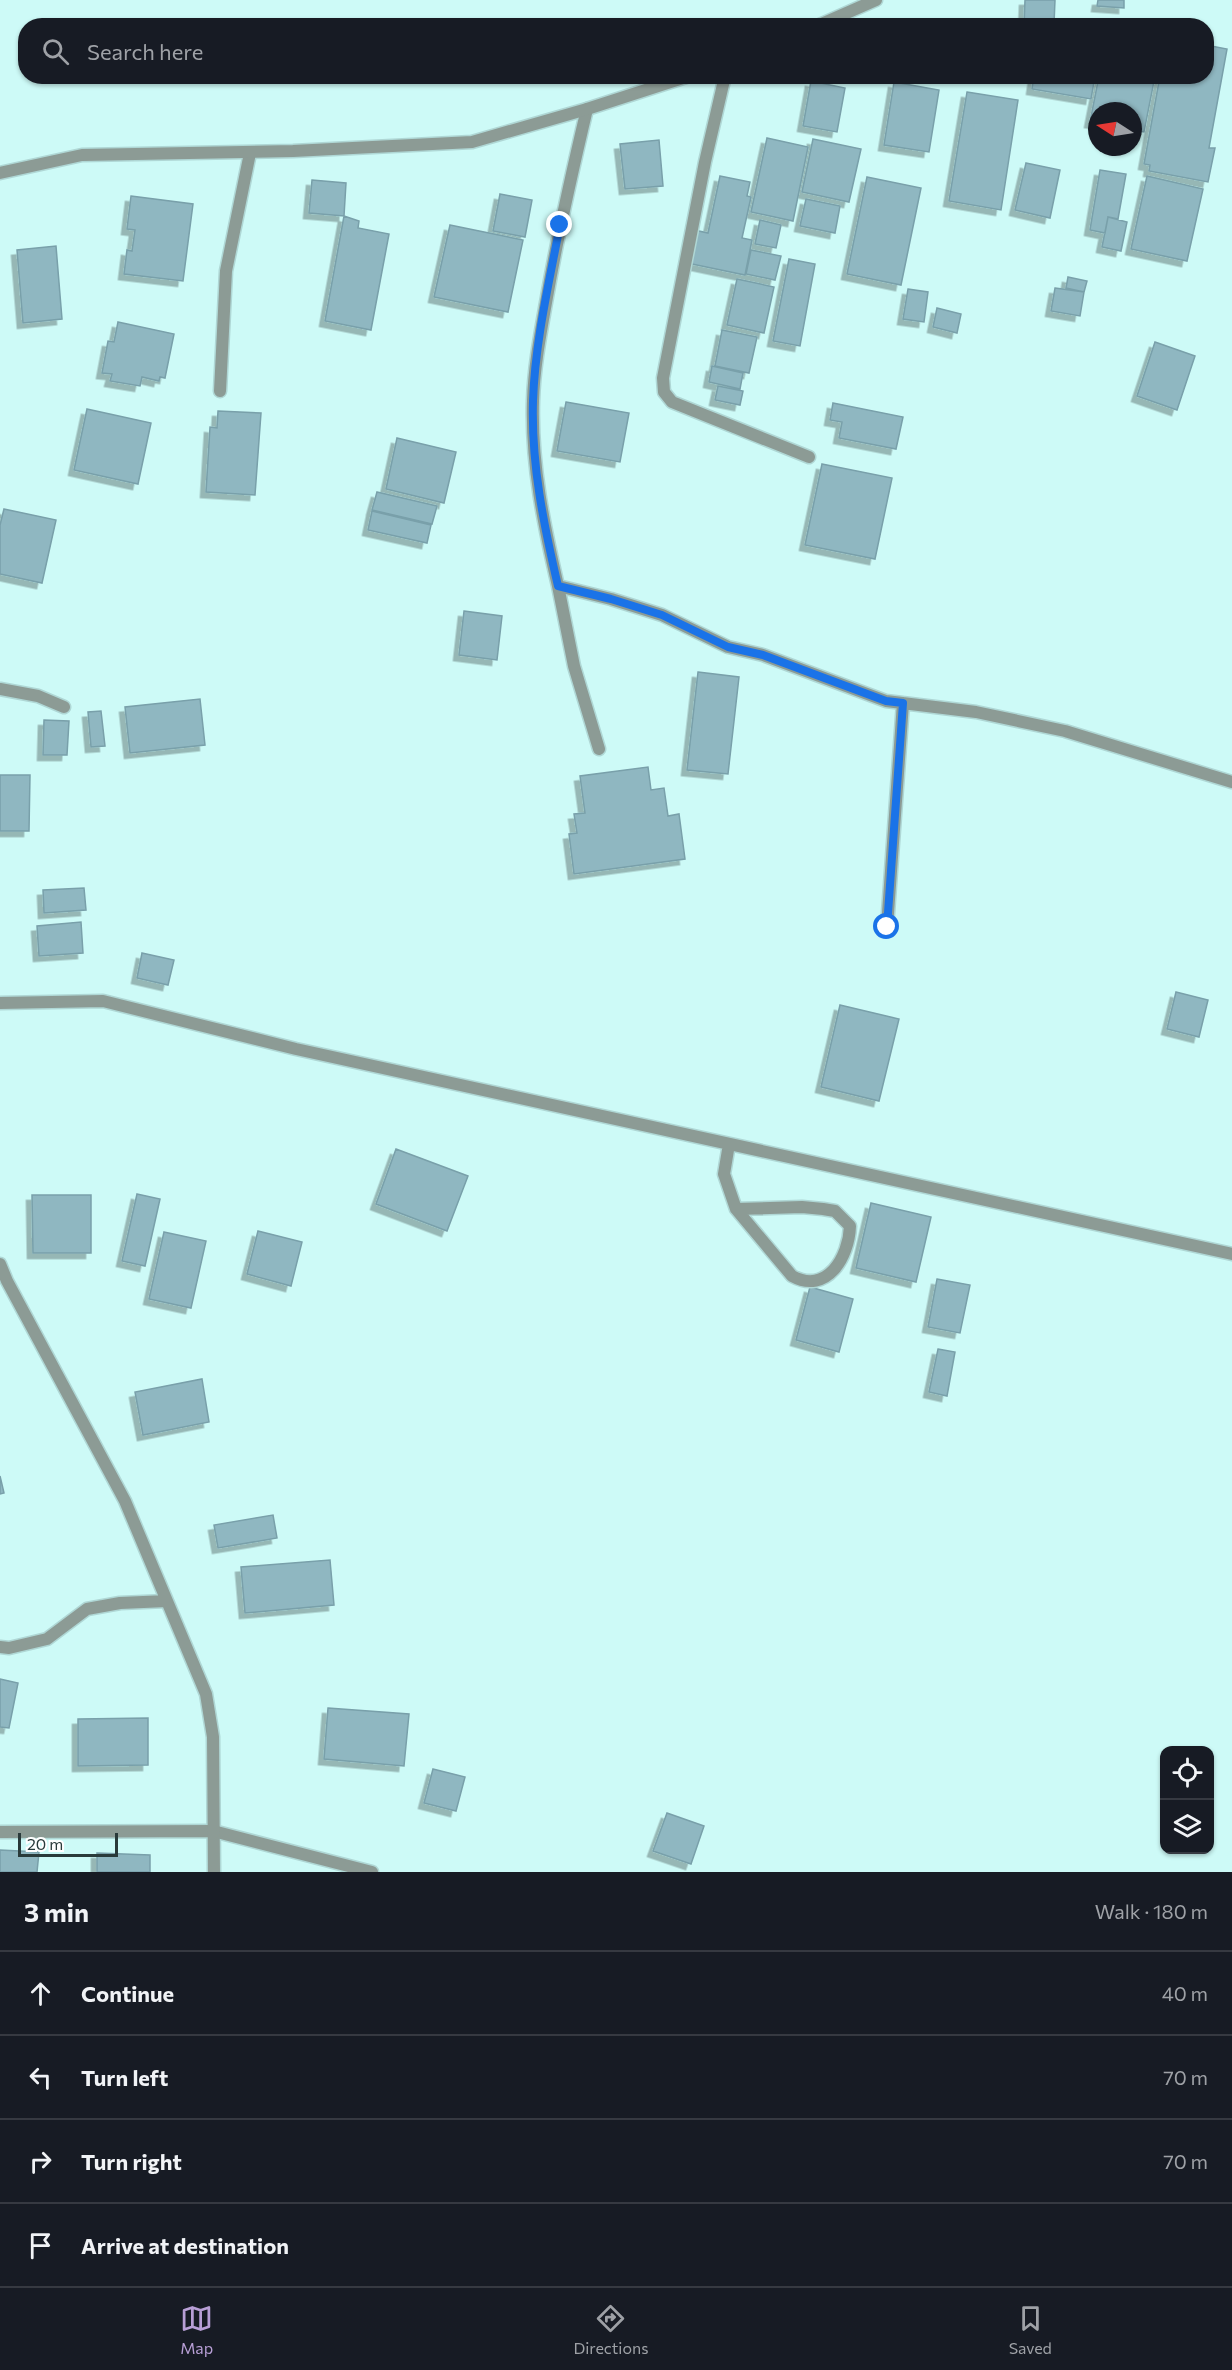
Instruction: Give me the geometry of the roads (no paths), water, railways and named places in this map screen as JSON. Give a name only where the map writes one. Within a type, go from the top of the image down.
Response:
[{"type":"street","points":[[835,18],[876,0]]},
{"type":"street","points":[[0,173],[82,155],[250,153],[472,142],[664,84]]},
{"type":"street","points":[[723,84],[680,285],[663,378],[664,392],[672,402],[809,458]]},
{"type":"street","points":[[587,109],[560,225],[537,351],[533,402],[535,466],[546,534],[574,666],[598,749]]},
{"type":"street","points":[[220,391],[226,271],[250,153]]},
{"type":"street","points":[[558,586],[662,615],[728,647],[763,655],[886,701],[976,712],[1065,731],[1232,782]]},
{"type":"street","points":[[0,689],[38,696],[64,707]]},
{"type":"street","points":[[887,927],[903,703]]},
{"type":"street","points":[[0,1003],[103,1001],[296,1049],[1232,1254]]},
{"type":"street","points":[[729,1144],[724,1174],[736,1209],[792,1276],[802,1281],[817,1281],[833,1271],[843,1258],[850,1226],[835,1211],[802,1207],[736,1209]]},
{"type":"street","points":[[0,1264],[125,1501],[206,1694],[213,1737],[214,1872]]},
{"type":"street","points":[[0,1647],[9,1648],[46,1639],[87,1610],[120,1603],[167,1602]]},
{"type":"street","points":[[0,1832],[213,1831],[372,1872]]}]
